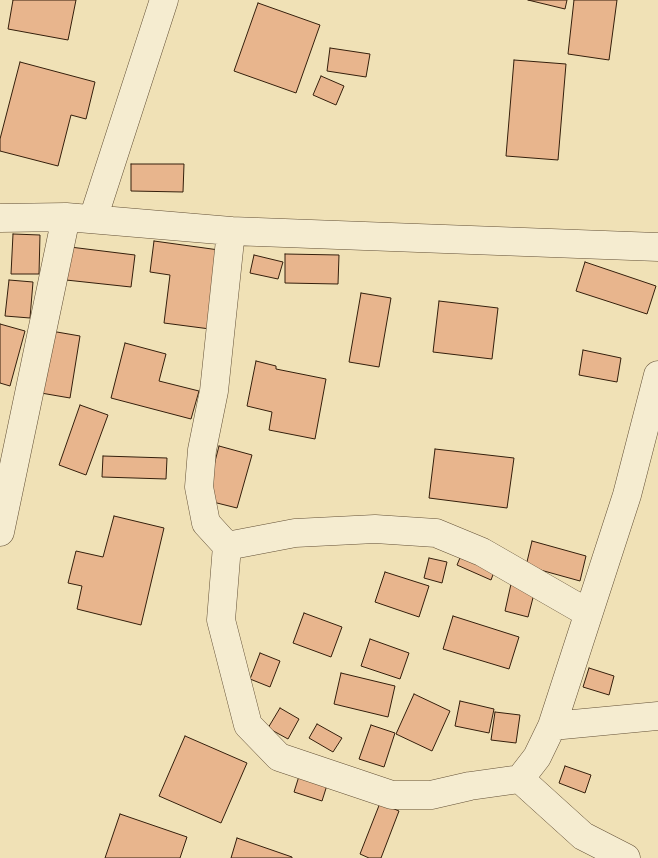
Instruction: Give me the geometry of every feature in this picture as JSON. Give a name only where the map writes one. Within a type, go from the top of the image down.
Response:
[{"type":"street","points":[[93,219],[164,0]]},
{"type":"street","points":[[0,532],[66,217]]},
{"type":"street","points":[[0,218],[66,217],[231,231],[658,247]]},
{"type":"street","points":[[231,231],[214,391],[202,450],[198,486],[206,523],[227,546],[221,620],[248,725],[279,757],[392,795],[430,795],[470,786],[520,779],[536,757],[552,726],[627,494],[658,375]]},
{"type":"street","points":[[227,546],[295,533],[375,529],[436,533],[482,552],[588,613]]},
{"type":"street","points":[[552,726],[658,716]]},
{"type":"street","points":[[520,779],[583,836],[626,858]]},
{"type":"building","points":[[13,0],[76,0],[68,40],[8,29]]},
{"type":"building","points":[[528,0],[567,0],[565,9]]},
{"type":"building","points":[[574,0],[617,0],[609,60],[568,54]]},
{"type":"building","points":[[258,3],[320,25],[296,93],[234,71]]},
{"type":"building","points":[[330,48],[370,54],[366,77],[327,71]]},
{"type":"building","points":[[514,60],[566,64],[558,160],[506,156]]},
{"type":"building","points":[[20,62],[95,82],[86,119],[71,115],[58,166],[0,151],[0,139]]},
{"type":"building","points":[[321,76],[344,86],[336,105],[313,95]]},
{"type":"building","points":[[131,164],[184,164],[183,192],[131,191]]},
{"type":"building","points":[[13,234],[40,235],[39,274],[11,274]]},
{"type":"building","points":[[154,241],[219,250],[210,329],[164,323],[170,275],[150,272]]},
{"type":"building","points":[[70,247],[135,255],[131,287],[66,280]]},
{"type":"building","points":[[285,254],[339,255],[338,284],[285,283]]},
{"type":"building","points":[[254,255],[283,262],[278,279],[250,273]]},
{"type":"building","points":[[585,262],[656,286],[647,314],[576,291]]},
{"type":"building","points":[[9,280],[33,282],[30,318],[5,316]]},
{"type":"building","points":[[361,293],[391,298],[379,367],[349,362]]},
{"type":"building","points":[[439,301],[498,308],[492,359],[433,352]]},
{"type":"building","points":[[0,324],[25,331],[10,386],[0,383]]},
{"type":"building","points":[[51,331],[80,336],[70,398],[41,393]]},
{"type":"building","points":[[125,343],[166,354],[159,381],[199,391],[191,419],[111,398]]},
{"type":"building","points":[[583,350],[621,358],[617,382],[579,375]]},
{"type":"building","points":[[256,361],[276,366],[276,369],[326,379],[315,439],[269,430],[272,412],[247,406]]},
{"type":"building","points":[[80,405],[108,415],[86,475],[59,465]]},
{"type":"building","points":[[219,446],[252,455],[237,508],[205,500]]},
{"type":"building","points":[[435,449],[514,458],[507,508],[429,498]]},
{"type":"building","points":[[103,456],[167,458],[166,479],[102,477]]},
{"type":"building","points":[[114,516],[164,528],[141,625],[77,609],[82,586],[68,583],[76,551],[103,557]]},
{"type":"building","points":[[467,541],[500,556],[491,580],[457,565]]},
{"type":"building","points":[[532,541],[586,556],[580,581],[526,566]]},
{"type":"building","points":[[429,558],[447,562],[442,583],[424,578]]},
{"type":"building","points":[[385,572],[429,586],[419,617],[375,602]]},
{"type":"building","points":[[511,584],[535,590],[528,617],[505,611]]},
{"type":"building","points":[[304,613],[342,627],[331,657],[293,643]]},
{"type":"building","points":[[453,616],[519,637],[509,669],[443,649]]},
{"type":"building","points":[[370,639],[409,653],[400,679],[361,666]]},
{"type":"building","points":[[260,653],[280,661],[270,687],[250,679]]},
{"type":"building","points":[[589,668],[614,676],[609,695],[583,687]]},
{"type":"building","points":[[341,673],[395,686],[388,717],[334,704]]},
{"type":"building","points":[[414,694],[450,711],[432,751],[396,734]]},
{"type":"building","points":[[460,701],[494,709],[489,733],[455,726]]},
{"type":"building","points":[[280,708],[299,719],[288,739],[268,728]]},
{"type":"building","points":[[495,712],[520,715],[516,743],[491,740]]},
{"type":"building","points":[[317,724],[342,738],[333,752],[309,738]]},
{"type":"building","points":[[371,725],[395,733],[384,767],[359,759]]},
{"type":"building","points":[[185,736],[247,763],[221,823],[159,796]]},
{"type":"building","points":[[565,766],[591,775],[585,793],[559,783]]},
{"type":"building","points":[[300,773],[328,782],[322,801],[294,792]]},
{"type":"building","points":[[380,803],[399,811],[381,858],[369,858],[360,854]]},
{"type":"building","points":[[120,814],[187,837],[180,858],[105,858]]},
{"type":"building","points":[[237,838],[292,857],[292,858],[231,858]]}]
